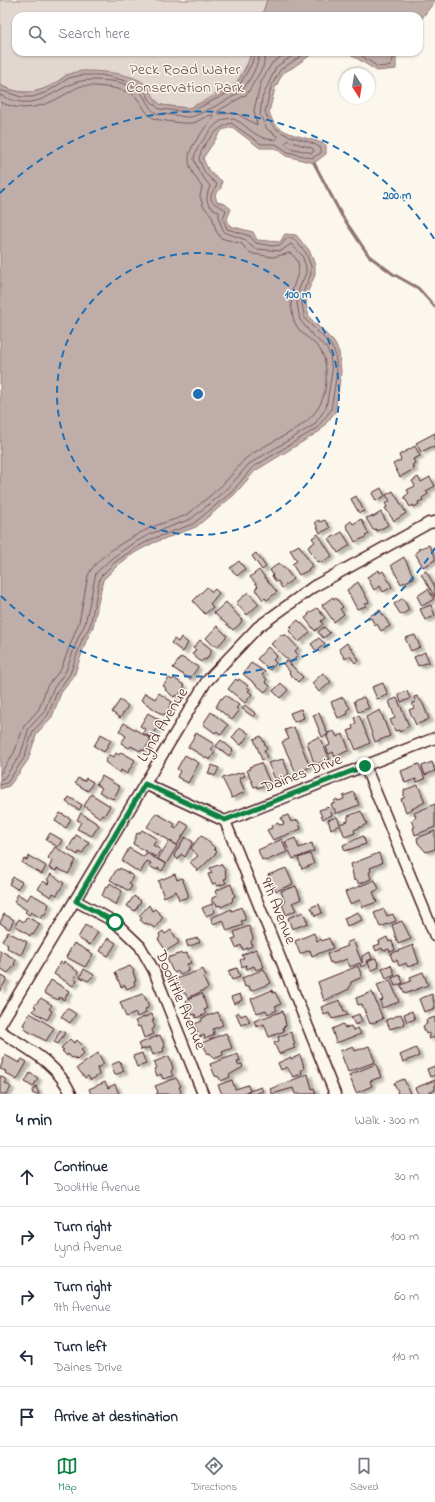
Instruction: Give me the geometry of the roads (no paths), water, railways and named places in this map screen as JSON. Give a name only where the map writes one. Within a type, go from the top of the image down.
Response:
[{"type":"street","name":"Lynd Avenue","points":[[0,1025],[76,901],[206,682],[258,627],[314,587],[429,523],[435,522]]},
{"type":"street","name":"Daines Drive","points":[[225,820],[435,738]]},
{"type":"street","points":[[365,766],[435,936]]},
{"type":"street","points":[[145,784],[225,820]]},
{"type":"street","name":"9th Avenue","points":[[225,820],[335,1094]]},
{"type":"street","name":"Doolittle Avenue","points":[[76,901],[115,922],[140,946],[154,971],[203,1094]]},
{"type":"street","points":[[0,1031],[45,1060],[58,1072],[71,1094]]},
{"type":"water","points":[[267,0],[435,0],[423,17],[423,12],[263,12]]},
{"type":"water","points":[[250,56],[309,56],[283,73],[275,88],[269,112],[274,123],[279,128],[292,134],[326,145],[326,154],[314,163],[286,156],[275,148],[260,148],[232,127],[222,130],[203,158],[210,171],[222,181],[221,188],[215,195],[217,202],[225,204],[231,209],[227,219],[230,226],[253,232],[257,240],[280,242],[285,234],[296,235],[309,250],[315,265],[315,275],[308,291],[306,304],[309,317],[334,342],[339,352],[341,372],[335,412],[320,431],[255,471],[234,495],[196,527],[153,543],[136,552],[118,565],[103,580],[93,627],[86,641],[74,676],[61,693],[52,717],[37,733],[28,760],[9,786],[0,789],[0,85],[15,91],[29,92],[43,89],[76,72],[109,72],[127,76],[143,82],[150,89],[155,100],[159,104],[172,107],[189,108],[213,98],[235,85],[241,78]]},
{"type":"water","points":[[353,56],[397,56],[396,69],[377,71],[375,68],[372,68]]},
{"type":"waterway","points":[[314,163],[342,216],[369,256],[393,274],[418,288],[435,307]]},
{"type":"park label","name":"Peck Road Water Conservation Park","points":[[185,79]]}]
